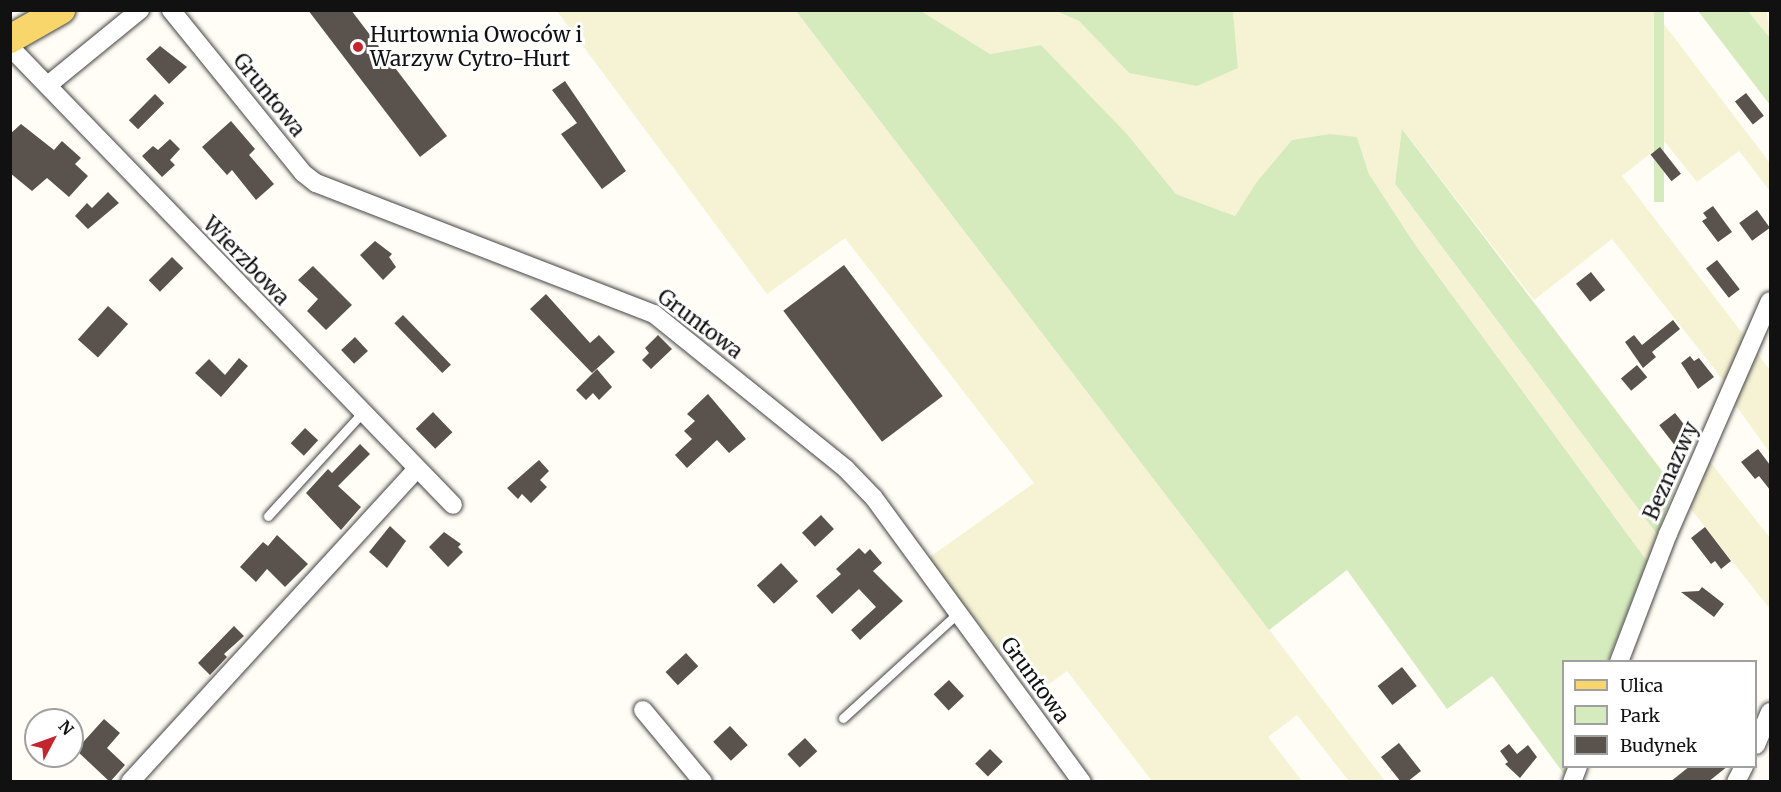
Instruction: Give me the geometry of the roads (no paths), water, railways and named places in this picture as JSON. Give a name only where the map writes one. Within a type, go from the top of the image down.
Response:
[{"type":"main road","points":[[10,39],[61,10]]},
{"type":"street","points":[[48,85],[140,10]]},
{"type":"street","name":"Gruntowa","points":[[171,10],[303,173],[316,183],[358,203],[640,307],[667,324],[846,469],[874,498],[1082,782]]},
{"type":"street","name":"Wierzbowa","points":[[10,47],[453,505]]},
{"type":"street","name":"Beznazwy","points":[[1620,660],[1672,525],[1770,301]]},
{"type":"street","points":[[130,782],[417,469]]},
{"type":"street","points":[[643,710],[702,782]]},
{"type":"street","points":[[1757,741],[1770,712]]},
{"type":"street","points":[[1736,782],[1743,768]]},
{"type":"lane","points":[[268,516],[363,412]]},
{"type":"lane","points":[[843,718],[958,613]]},
{"type":"place","name":"Hurtownia Owoców i Warzyw Cytro-Hurt","points":[[358,47]]}]
